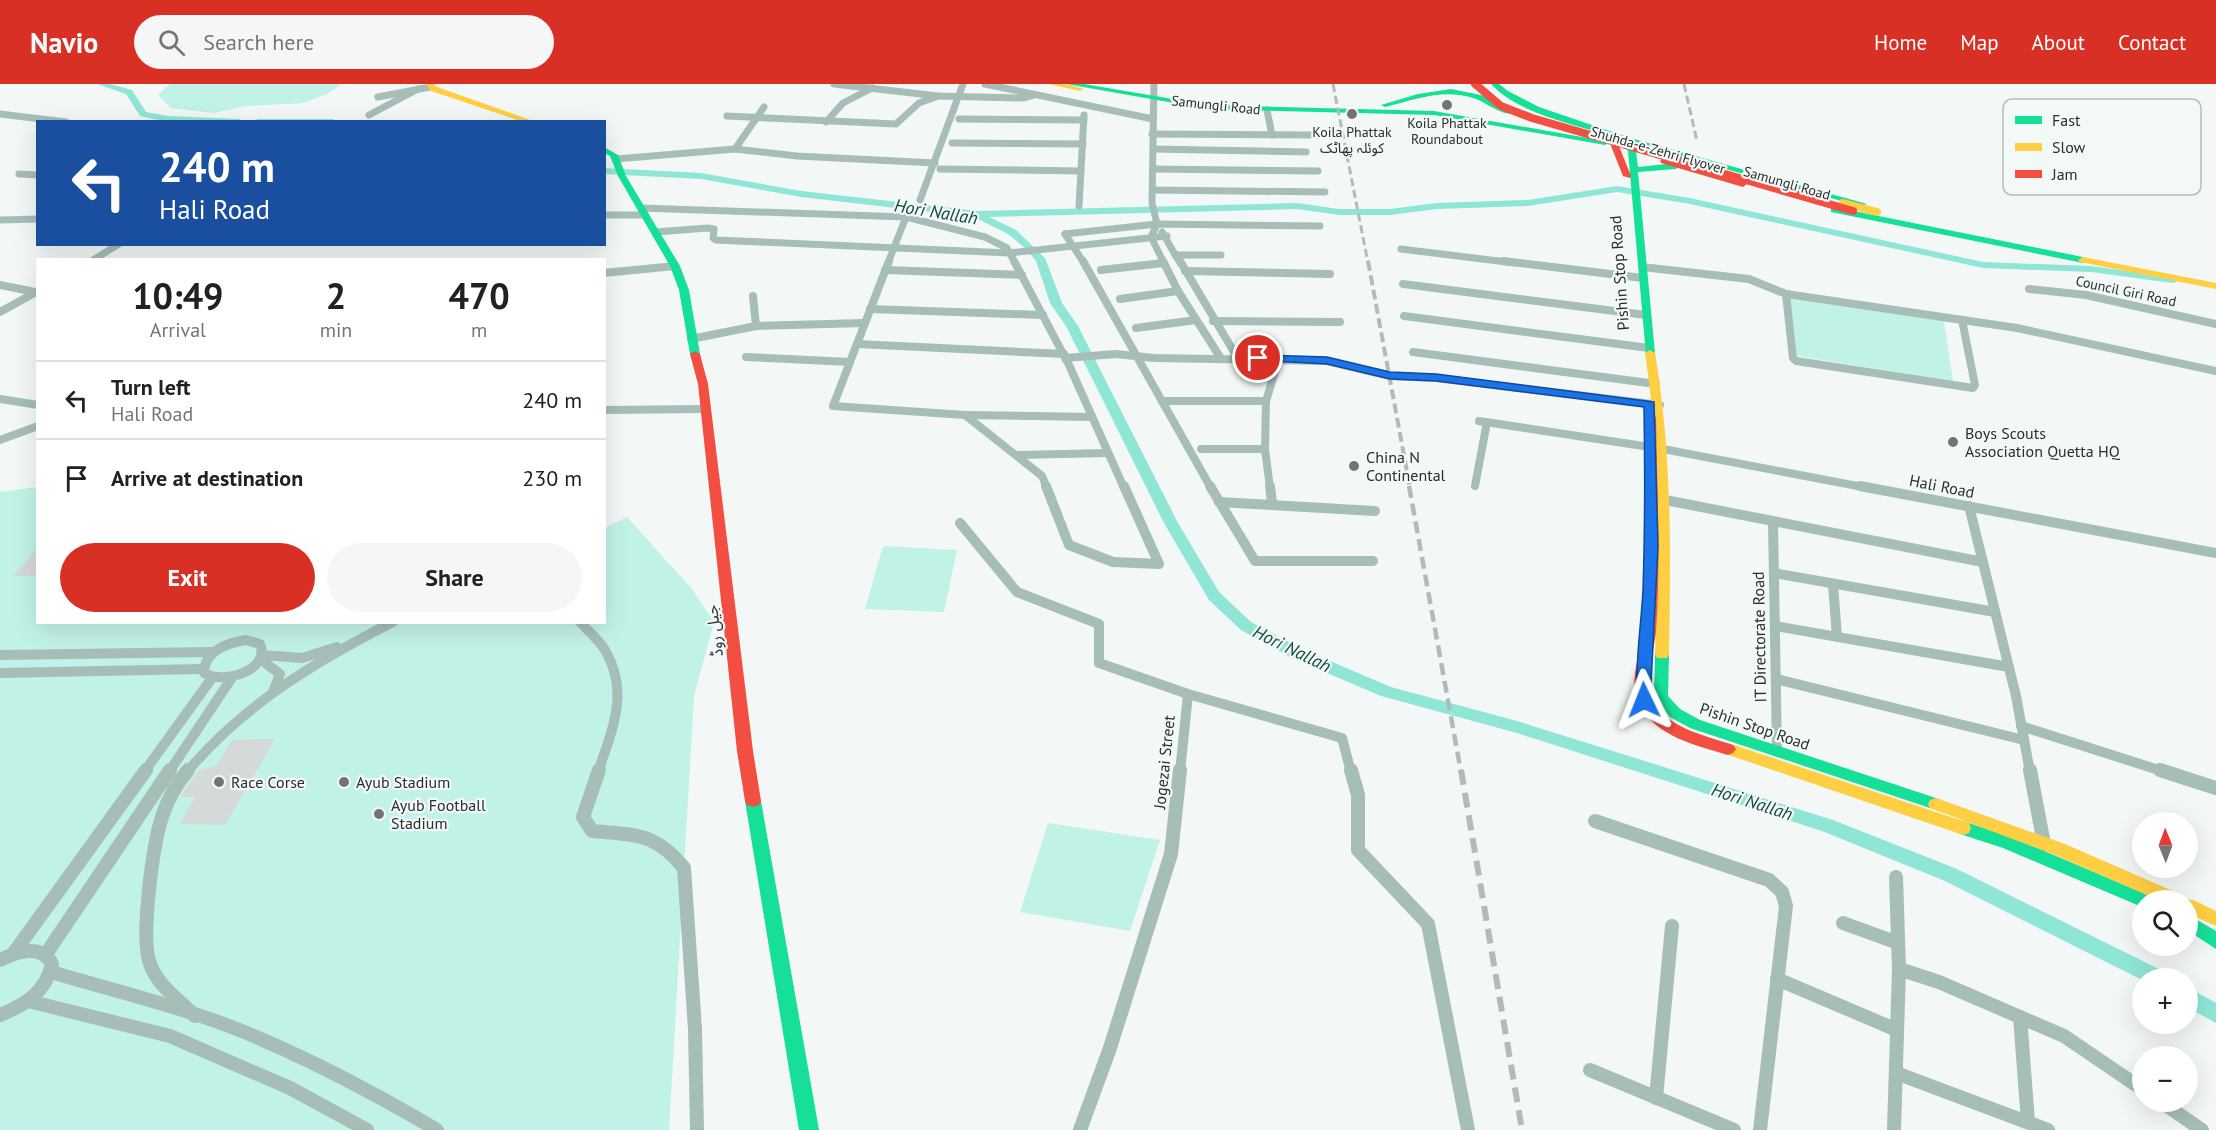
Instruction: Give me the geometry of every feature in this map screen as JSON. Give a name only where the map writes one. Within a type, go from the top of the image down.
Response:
[{"type":"main road","points":[[1053,84],[1153,96]]},
{"type":"main road","name":"Samungli Road","points":[[1071,84],[1208,107],[1267,111],[1364,110],[1434,113],[1619,142],[1632,151],[1683,167],[1855,216],[1881,217],[2216,286]]},
{"type":"main road","name":"Shuhda-e-Zehri Flyover","points":[[1487,84],[1501,98],[1537,115],[1881,217]]},
{"type":"main road","points":[[1495,84],[1510,97],[1528,106],[1619,142],[1633,194]]},
{"type":"main road","points":[[426,87],[526,120]]},
{"type":"main road","name":"Samungli Road","points":[[1364,110],[1432,90],[1468,87],[1486,102],[1517,114],[1906,218],[2216,279]]},
{"type":"main road","name":"Shuhda-e-Zehri Flyover","points":[[1468,87],[1501,106],[1532,118],[1853,211],[1881,217],[1906,218]]},
{"type":"main road","points":[[1432,90],[1419,102],[1434,113]]},
{"type":"main road","points":[[1461,117],[1481,111],[1486,102]]},
{"type":"main road","points":[[1632,151],[1633,194]]},
{"type":"main road","name":"جیل روڈ","points":[[606,152],[618,167],[675,266],[684,290],[691,339],[703,384],[745,751],[809,1130]]},
{"type":"main road","points":[[1634,170],[1655,166],[1683,167]]},
{"type":"main road","name":"Pishin Stop Road","points":[[1633,194],[1645,348],[1655,405],[1657,448],[1666,500],[1661,698],[1675,713],[1695,724],[1891,789],[2044,844],[2152,890]]},
{"type":"main road","name":"Pishin Stop Road","points":[[1657,448],[1651,497],[1648,641],[1642,688],[1644,700],[1660,717],[1690,736],[2007,843],[2132,896]]},
{"type":"main road","points":[[2198,910],[2216,919]]},
{"type":"main road","points":[[2198,929],[2216,941]]},
{"type":"street","points":[[834,84],[938,96],[1023,98],[1034,95]]},
{"type":"street","points":[[882,89],[890,84]]},
{"type":"street","points":[[921,200],[963,84]]},
{"type":"street","points":[[985,84],[1153,119]]},
{"type":"street","points":[[378,97],[426,87]]},
{"type":"street","points":[[369,115],[426,87]]},
{"type":"street","points":[[826,122],[843,103],[872,88]]},
{"type":"street","points":[[727,117],[896,124],[919,103],[938,96]]},
{"type":"street","points":[[1153,96],[1154,190],[1152,203],[1156,223],[1167,236],[1175,255],[1213,321],[1237,357]]},
{"type":"street","points":[[1079,206],[1084,105]]},
{"type":"street","points":[[735,149],[764,107]]},
{"type":"street","points":[[1267,111],[1272,135]]},
{"type":"street","points":[[0,114],[50,120]]},
{"type":"street","points":[[0,119],[10,115]]},
{"type":"street","points":[[959,119],[1084,120]]},
{"type":"street","points":[[1152,134],[1314,135]]},
{"type":"street","points":[[952,143],[1083,144]]},
{"type":"street","points":[[618,167],[735,149],[797,156],[935,163]]},
{"type":"street","points":[[1154,149],[1306,152]]},
{"type":"street","points":[[1154,169],[1318,171]]},
{"type":"street","points":[[940,170],[1081,171]]},
{"type":"street","points":[[20,174],[36,175]]},
{"type":"street","points":[[1154,190],[1325,192]]},
{"type":"street","points":[[606,215],[643,212],[906,217],[990,237],[1010,253],[1065,356],[1159,564],[1136,567],[1096,559],[1070,545],[1042,476],[965,415]]},
{"type":"street","points":[[906,217],[833,406],[965,415],[1092,417]]},
{"type":"street","points":[[0,220],[36,219]]},
{"type":"street","points":[[1156,223],[1151,237],[1163,263],[1196,321],[1220,357]]},
{"type":"street","points":[[1320,226],[1156,223],[1065,234],[1074,245],[1219,502],[1255,561],[1372,561]]},
{"type":"street","points":[[655,232],[708,228],[714,230],[713,238],[716,240],[895,246],[1010,253],[1167,236]]},
{"type":"street","points":[[96,258],[116,246]]},
{"type":"street","points":[[1401,249],[1640,274],[1749,279],[1786,294],[2017,328],[2216,371]]},
{"type":"street","points":[[1175,255],[1221,255]]},
{"type":"street","points":[[1101,270],[1163,263]]},
{"type":"street","points":[[606,273],[675,266]]},
{"type":"street","points":[[885,270],[1022,275]]},
{"type":"street","points":[[1185,271],[1330,274]]},
{"type":"street","points":[[1402,284],[1642,315]]},
{"type":"street","points":[[0,285],[36,292]]},
{"type":"street","name":"Council Giri Road","points":[[2030,289],[2086,295],[2216,324]]},
{"type":"street","points":[[1120,299],[1178,291]]},
{"type":"street","points":[[0,312],[36,292]]},
{"type":"street","points":[[1786,294],[1793,358],[1796,361],[1973,388],[1975,385],[1962,320]]},
{"type":"street","points":[[753,296],[756,326]]},
{"type":"street","points":[[870,309],[1043,315]]},
{"type":"street","points":[[1404,316],[1645,348]]},
{"type":"street","points":[[1136,328],[1196,321]]},
{"type":"street","points":[[1213,321],[1340,322]]},
{"type":"street","points":[[691,339],[756,326],[865,323]]},
{"type":"street","points":[[856,344],[1077,357],[1135,354],[1154,358],[1237,357],[1327,361],[1390,376],[1436,378],[1655,405]]},
{"type":"street","points":[[1413,352],[1651,383]]},
{"type":"street","points":[[746,357],[850,362]]},
{"type":"street","points":[[1272,503],[1265,449],[1266,401],[1279,359]]},
{"type":"street","points":[[0,399],[36,405]]},
{"type":"street","points":[[1162,401],[1266,401]]},
{"type":"street","points":[[606,410],[705,409]]},
{"type":"street","name":"Hali Road","points":[[1475,486],[1483,421],[1657,448],[2216,553]]},
{"type":"street","points":[[0,440],[36,427]]},
{"type":"street","points":[[1201,449],[1265,449]]},
{"type":"street","points":[[1017,455],[1108,453]]},
{"type":"street","points":[[1651,497],[1983,562]]},
{"type":"street","points":[[1219,502],[1272,503],[1375,511]]},
{"type":"street","points":[[1969,506],[2009,667],[2044,844]]},
{"type":"street","name":"IT Directorate Road","points":[[1773,522],[1777,752]]},
{"type":"street","name":"Jogezai Street","points":[[960,523],[1017,592],[1099,624],[1099,663],[1188,694],[1171,854],[1110,1048],[1080,1130]]},
{"type":"street","points":[[1774,573],[1995,612]]},
{"type":"street","points":[[1833,584],[1837,637]]},
{"type":"street","points":[[195,1016],[150,966],[146,945],[157,841],[166,805],[198,760],[237,719],[353,642],[389,624]]},
{"type":"street","points":[[582,624],[605,650],[617,683],[618,712],[583,818],[592,831],[653,836],[669,848],[684,868],[695,1029],[697,1130]]},
{"type":"street","points":[[1775,626],[2009,667]]},
{"type":"street","points":[[0,655],[213,652],[229,644],[246,640],[260,644],[261,657],[280,674],[273,693]]},
{"type":"street","points":[[0,673],[207,673],[233,676],[249,669],[261,657],[302,658],[353,642]]},
{"type":"street","points":[[14,954],[207,673],[213,652]]},
{"type":"street","points":[[46,954],[233,676]]},
{"type":"street","points":[[1776,679],[2024,740]]},
{"type":"street","points":[[1188,694],[1342,738],[1358,795],[1358,850],[1428,924],[1468,1130]]},
{"type":"street","points":[[2021,726],[2216,788]]},
{"type":"street","points":[[1595,821],[1769,880],[1782,892],[1786,906],[1760,1130]]},
{"type":"street","points":[[1894,1130],[1899,969],[1896,877]]},
{"type":"street","points":[[1843,923],[1898,943]]},
{"type":"street","points":[[1656,1098],[1672,926]]},
{"type":"street","points":[[0,960],[27,951],[46,954]]},
{"type":"street","points":[[0,1015],[27,1001],[47,982],[52,964],[46,954]]},
{"type":"street","points":[[1899,969],[1939,982],[2064,1036],[2132,1082]]},
{"type":"street","points":[[51,972],[170,1007],[262,1039],[379,1096],[437,1130]]},
{"type":"street","points":[[1777,980],[1897,1030]]},
{"type":"street","points":[[164,984],[170,1007]]},
{"type":"street","points":[[27,1001],[170,1036],[290,1088],[368,1130]]},
{"type":"street","points":[[2020,1017],[2020,1123]]},
{"type":"street","points":[[1590,1070],[1734,1130]]},
{"type":"street","points":[[1896,1073],[2020,1123],[2048,1130]]},
{"type":"street","points":[[2176,1112],[2202,1130]]},
{"type":"green space","points":[[170,84],[342,84],[327,94],[303,103],[247,106],[213,113],[171,108],[158,95]]},
{"type":"green space","points":[[1790,299],[1944,321],[1953,381],[1797,356]]},
{"type":"green space","name":"Ayub Stadium","points":[[36,487],[36,624],[606,624],[606,528],[627,517],[692,589],[714,622],[694,696],[669,1130],[0,1130],[0,492]]},
{"type":"green space","points":[[883,546],[957,550],[944,612],[865,609]]},
{"type":"green space","points":[[1048,823],[1160,840],[1130,931],[1020,912]]},
{"type":"building","points":[[36,549],[36,575],[13,576]]},
{"type":"building","name":"Race Corse","points":[[275,739],[225,825],[180,824],[195,797],[180,797],[199,770],[216,766],[232,740]]},
{"type":"waterway","name":"Hori Nallah","points":[[101,84],[129,92],[143,114],[168,119],[192,120]]},
{"type":"waterway","name":"Hori Nallah","points":[[606,171],[701,176],[801,194],[976,214],[1012,232],[1041,260],[1056,303],[1072,326],[1171,523],[1214,596],[1246,626],[1298,654],[1387,692],[1517,727],[1827,825],[1951,875],[2138,968]]},
{"type":"waterway","points":[[979,214],[1297,206],[1339,212],[1390,212],[1437,206],[1528,203],[1617,189],[1690,201],[1983,265],[2091,269],[2172,280]]},
{"type":"waterway","name":"Hori Nallah","points":[[2198,1003],[2216,1014]]},
{"type":"railway","points":[[1333,84],[1368,263]]},
{"type":"railway","points":[[1684,84],[1697,141]]},
{"type":"railway","points":[[1368,261],[1410,488]]},
{"type":"railway","points":[[1409,486],[1461,772]]},
{"type":"railway","points":[[1461,770],[1522,1130]]},
{"type":"traffic: fast","points":[[1070,84],[1208,107],[1434,113],[1605,143]]},
{"type":"traffic: fast","points":[[1495,84],[1505,93],[1536,109],[1623,137],[1632,151],[1650,353]]},
{"type":"traffic: fast","points":[[1385,105],[1429,94],[1451,92],[1473,95],[1512,112]]},
{"type":"traffic: fast","points":[[1619,137],[1863,204]]},
{"type":"traffic: fast","points":[[606,150],[614,155],[622,176],[675,266],[684,290],[695,354]]},
{"type":"traffic: fast","points":[[1634,170],[1676,166]]},
{"type":"traffic: fast","points":[[1834,210],[2083,260]]},
{"type":"traffic: fast","points":[[1662,654],[1661,698],[1675,713],[1695,724],[1936,804]]},
{"type":"traffic: fast","points":[[753,801],[809,1130]]},
{"type":"traffic: fast","points":[[1963,828],[2008,843],[2132,896]]},
{"type":"traffic: fast","points":[[2198,929],[2216,941]]},
{"type":"traffic: slow","points":[[430,84],[434,89],[526,120]]},
{"type":"traffic: slow","points":[[1053,84],[1080,89]]},
{"type":"traffic: slow","points":[[1843,203],[1877,212]]},
{"type":"traffic: slow","points":[[2083,260],[2216,286]]},
{"type":"traffic: slow","points":[[1650,353],[1663,466],[1665,541],[1662,654]]},
{"type":"traffic: slow","points":[[1728,749],[1963,828]]},
{"type":"traffic: slow","points":[[1936,804],[2059,849],[2153,890]]},
{"type":"traffic: slow","points":[[2198,910],[2216,919]]},
{"type":"traffic: jam","points":[[1475,84],[1501,106],[1532,118],[1853,211]]},
{"type":"traffic: jam","points":[[1615,146],[1627,176]]},
{"type":"traffic: jam","points":[[1664,161],[1743,184]]},
{"type":"traffic: jam","points":[[695,354],[703,384],[745,751],[753,801]]},
{"type":"traffic: jam","points":[[1650,417],[1651,585],[1648,641],[1641,680],[1643,696],[1652,713],[1661,721],[1682,733],[1728,749]]},
{"type":"place","name":"Koila Phattak Roundabout","points":[[1447,105]]},
{"type":"place","name":"Koila Phattak کوئلہ پھاٹک","points":[[1352,114]]},
{"type":"place","name":"Boys Scouts Association Quetta HQ","points":[[1953,442]]},
{"type":"place","name":"China N Continental","points":[[1354,466]]},
{"type":"place","name":"Race Corse","points":[[219,782]]},
{"type":"place","name":"Ayub Stadium","points":[[344,782]]},
{"type":"place","name":"Ayub Football Stadium","points":[[379,814]]},
{"type":"route","points":[[1258,358],[1327,361],[1390,376],[1436,378],[1650,404],[1651,546],[1648,641],[1642,688],[1644,700]]}]
